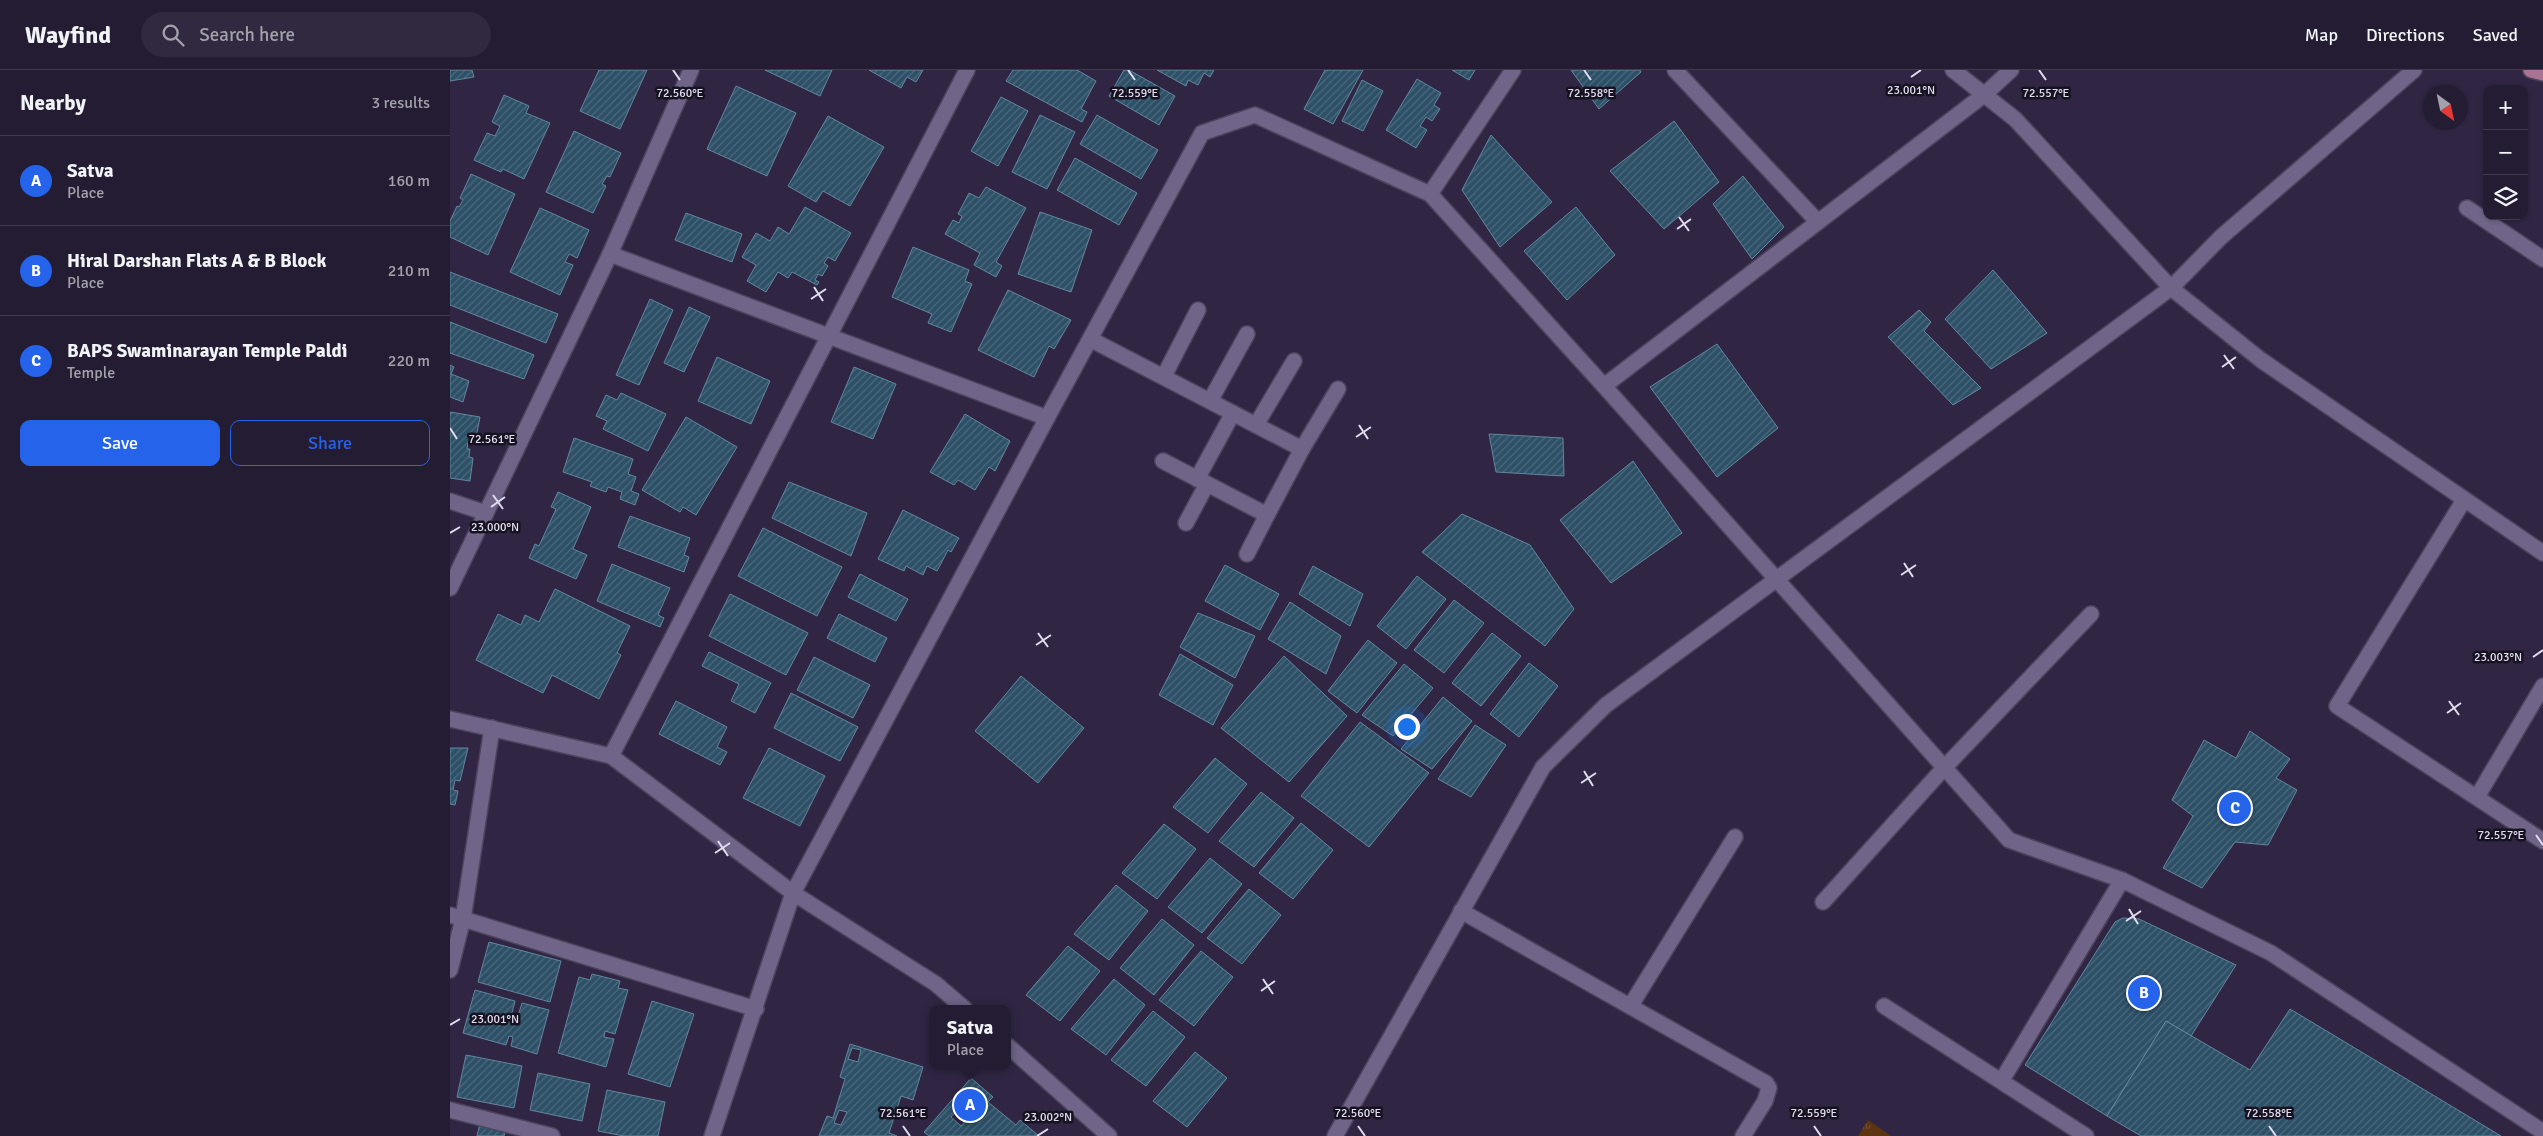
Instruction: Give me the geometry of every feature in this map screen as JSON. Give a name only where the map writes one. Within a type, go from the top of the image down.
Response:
[{"type":"main road","points":[[2531,70],[2543,73]]},
{"type":"street","points":[[450,588],[610,254],[691,70]]},
{"type":"street","points":[[611,756],[967,70]]},
{"type":"street","points":[[1430,194],[1513,70]]},
{"type":"street","points":[[1675,70],[1818,222]]},
{"type":"street","points":[[1953,70],[2015,119],[2171,288],[2261,360],[2543,553]]},
{"type":"street","points":[[1604,386],[1985,94],[2011,70]]},
{"type":"street","points":[[1335,1136],[1542,767],[1606,705],[2171,288],[2221,236],[2414,70]]},
{"type":"street","points":[[712,1136],[793,893],[1046,418],[1202,133],[1255,115],[1430,194],[2009,840],[2122,880],[2271,953],[2543,1132]]},
{"type":"street","points":[[2467,208],[2543,259]]},
{"type":"street","points":[[610,254],[830,335],[1046,418]]},
{"type":"street","points":[[1164,376],[1198,310]]},
{"type":"street","points":[[1210,401],[1246,334]]},
{"type":"street","points":[[1090,339],[1302,449]]},
{"type":"street","points":[[1256,425],[1294,361]]},
{"type":"street","points":[[1247,554],[1302,449],[1338,389]]},
{"type":"street","points":[[1186,523],[1233,413]]},
{"type":"street","points":[[1163,462],[1266,515]]},
{"type":"street","points":[[2464,500],[2337,706],[2543,841]]},
{"type":"street","points":[[450,501],[486,513]]},
{"type":"street","points":[[1823,902],[1944,768],[2091,614]]},
{"type":"street","points":[[2477,797],[2543,686]]},
{"type":"street","points":[[450,719],[611,756],[793,893],[936,984],[960,1005]]},
{"type":"street","points":[[450,970],[456,917],[492,728]]},
{"type":"street","points":[[1631,1005],[1735,837]]},
{"type":"street","points":[[2002,1080],[2122,880]]},
{"type":"street","points":[[1461,911],[1631,1005],[1766,1083],[1769,1088],[1765,1101],[1742,1136]]},
{"type":"street","points":[[456,917],[756,1008]]},
{"type":"street","points":[[1884,1006],[2002,1080],[2086,1136]]},
{"type":"street","points":[[1011,1049],[1109,1136]]},
{"type":"street","points":[[450,1110],[552,1136]]},
{"type":"green space","points":[[1868,1120],[1891,1136],[1858,1136]]},
{"type":"building","points":[[450,70],[472,70],[474,77],[450,81]]},
{"type":"building","points":[[599,70],[647,70],[620,129],[580,111]]},
{"type":"building","points":[[765,70],[832,70],[820,96]]},
{"type":"building","points":[[869,70],[923,70],[916,82],[907,77],[901,88]]},
{"type":"building","points":[[1013,70],[1077,70],[1096,81],[1081,109],[1087,112],[1082,122],[1006,81]]},
{"type":"building","points":[[1124,70],[1129,70],[1175,96],[1159,125],[1109,96]]},
{"type":"building","points":[[1157,70],[1214,70],[1210,77],[1204,73],[1198,85],[1188,80],[1186,86]]},
{"type":"building","points":[[1325,70],[1363,70],[1333,124],[1304,109]]},
{"type":"building","points":[[1452,70],[1475,70],[1469,80]]},
{"type":"building","points":[[1571,70],[1640,70],[1641,72],[1599,109]]},
{"type":"building","points":[[1417,79],[1441,93],[1434,105],[1440,109],[1432,121],[1426,117],[1420,126],[1427,130],[1416,148],[1386,130]]},
{"type":"building","points":[[1362,80],[1383,91],[1363,131],[1342,121]]},
{"type":"building","points":[[736,86],[796,113],[767,176],[707,149]]},
{"type":"building","points":[[504,95],[529,106],[526,113],[550,123],[524,179],[503,169],[501,172],[474,160],[487,133],[495,136],[500,126],[492,122]]},
{"type":"building","points":[[1001,97],[1028,111],[998,166],[971,151]]},
{"type":"building","points":[[1040,115],[1075,132],[1047,189],[1012,172]]},
{"type":"building","points":[[1097,115],[1158,150],[1141,179],[1080,144]]},
{"type":"building","points":[[828,116],[884,147],[850,206],[823,191],[816,202],[788,186]]},
{"type":"building","points":[[1674,121],[1719,182],[1664,229],[1610,171]]},
{"type":"building","points":[[574,131],[621,153],[610,177],[607,176],[602,184],[606,186],[593,213],[546,192]]},
{"type":"building","points":[[1491,135],[1552,202],[1500,247],[1462,190]]},
{"type":"building","points":[[1075,158],[1137,193],[1119,225],[1057,190]]},
{"type":"building","points":[[471,174],[515,194],[488,255],[450,237],[450,221],[457,206],[459,207],[463,200],[460,198]]},
{"type":"building","points":[[1743,176],[1784,227],[1752,259],[1713,204]]},
{"type":"building","points":[[986,187],[1026,208],[996,262],[1002,266],[996,277],[974,265],[980,253],[945,234],[953,220],[959,223],[962,216],[958,214],[969,193],[979,198]]},
{"type":"building","points":[[805,207],[851,233],[835,261],[828,257],[824,263],[828,266],[822,276],[818,274],[815,280],[819,282],[817,285],[792,272],[788,278],[778,272],[766,292],[747,281],[756,265],[742,257],[756,233],[770,241],[778,227],[789,234]]},
{"type":"building","points":[[1576,207],[1615,255],[1567,300],[1524,251]]},
{"type":"building","points":[[540,208],[589,230],[577,258],[569,254],[565,262],[573,265],[560,295],[510,272]]},
{"type":"building","points":[[1040,212],[1092,230],[1071,292],[1018,274]]},
{"type":"building","points":[[686,213],[742,234],[732,262],[675,240]]},
{"type":"building","points":[[913,247],[969,270],[965,281],[972,284],[951,332],[928,323],[932,314],[892,297]]},
{"type":"building","points":[[1993,270],[2047,333],[1991,369],[1945,319]]},
{"type":"building","points":[[450,272],[558,314],[546,343],[450,305]]},
{"type":"building","points":[[1008,290],[1071,320],[1054,349],[1049,346],[1034,377],[978,350]]},
{"type":"building","points":[[650,299],[673,310],[639,385],[616,375]]},
{"type":"building","points":[[689,307],[710,317],[684,372],[664,363]]},
{"type":"building","points":[[1919,310],[1931,322],[1924,331],[1981,388],[1953,405],[1888,337]]},
{"type":"building","points":[[450,322],[534,355],[524,379],[450,353]]},
{"type":"building","points":[[1717,344],[1778,428],[1717,477],[1650,387]]},
{"type":"building","points":[[717,357],[770,381],[751,424],[698,401]]},
{"type":"building","points":[[450,365],[454,367],[451,374],[469,381],[463,402],[450,397]]},
{"type":"building","points":[[854,367],[896,384],[873,439],[831,422]]},
{"type":"building","points":[[621,393],[666,414],[648,451],[603,429],[607,421],[596,416],[606,395],[617,400]]},
{"type":"building","points":[[450,412],[480,417],[475,443],[468,442],[467,449],[470,449],[469,457],[473,458],[470,481],[450,478]]},
{"type":"building","points":[[965,414],[1010,441],[995,471],[989,467],[975,490],[958,480],[954,485],[930,472]]},
{"type":"building","points":[[686,417],[737,447],[696,515],[683,507],[680,512],[642,490]]},
{"type":"building","points":[[1489,434],[1563,438],[1564,476],[1496,472]]},
{"type":"building","points":[[574,438],[633,459],[628,474],[636,477],[631,491],[639,494],[635,505],[620,499],[622,492],[608,487],[606,492],[590,486],[592,482],[563,472]]},
{"type":"building","points":[[1633,461],[1682,533],[1611,583],[1560,520]]},
{"type":"building","points":[[789,482],[867,513],[851,556],[772,518]]},
{"type":"building","points":[[558,492],[591,507],[573,549],[587,555],[576,579],[529,558],[535,544],[539,546],[556,509],[551,507]]},
{"type":"building","points":[[903,510],[959,538],[951,552],[948,550],[937,571],[927,566],[923,575],[906,566],[904,571],[878,559]]},
{"type":"building","points":[[1462,514],[1530,545],[1574,609],[1545,646],[1422,552]]},
{"type":"building","points":[[630,516],[690,538],[684,555],[689,557],[684,572],[618,547]]},
{"type":"building","points":[[763,528],[842,567],[817,616],[738,576]]},
{"type":"building","points":[[612,564],[670,588],[658,615],[664,618],[660,627],[597,601]]},
{"type":"building","points":[[1225,565],[1279,594],[1260,630],[1205,601]]},
{"type":"building","points":[[1313,566],[1363,594],[1350,626],[1299,594]]},
{"type":"building","points":[[860,574],[908,599],[896,621],[848,597]]},
{"type":"building","points":[[1417,576],[1446,599],[1406,649],[1377,626]]},
{"type":"building","points":[[555,589],[630,626],[617,653],[621,655],[599,699],[552,675],[543,693],[476,660],[498,614],[521,625],[525,615],[539,622]]},
{"type":"building","points":[[730,594],[808,633],[786,675],[709,636]]},
{"type":"building","points":[[1454,600],[1484,623],[1444,673],[1414,650]]},
{"type":"building","points":[[1290,602],[1341,636],[1326,674],[1268,639]]},
{"type":"building","points":[[1198,613],[1255,636],[1235,678],[1180,647]]},
{"type":"building","points":[[839,614],[887,638],[875,662],[827,638]]},
{"type":"building","points":[[1492,633],[1521,656],[1481,706],[1452,683]]},
{"type":"building","points":[[1368,640],[1397,663],[1357,713],[1328,691]]},
{"type":"building","points":[[709,652],[771,683],[755,713],[731,701],[739,684],[702,666]]},
{"type":"building","points":[[1180,654],[1233,685],[1213,725],[1159,695]]},
{"type":"building","points":[[1284,656],[1347,716],[1289,782],[1221,728]]},
{"type":"building","points":[[814,657],[870,685],[853,718],[797,690]]},
{"type":"building","points":[[1529,663],[1558,686],[1519,737],[1490,714]]},
{"type":"building","points":[[1404,664],[1433,688],[1393,736],[1362,715]]},
{"type":"building","points":[[1021,676],[1084,728],[1038,783],[975,731]]},
{"type":"building","points":[[791,693],[858,727],[840,761],[774,728]]},
{"type":"building","points":[[1443,697],[1472,721],[1432,769],[1401,749]]},
{"type":"building","points":[[676,701],[727,727],[717,747],[727,752],[720,765],[659,734]]},
{"type":"building","points":[[1360,722],[1429,773],[1369,847],[1301,796]]},
{"type":"building","points":[[1475,725],[1506,745],[1471,797],[1438,779]]},
{"type":"building","points":[[2250,731],[2290,759],[2276,778],[2297,790],[2268,845],[2235,842],[2202,888],[2163,868],[2193,816],[2172,800],[2204,740],[2236,758]]},
{"type":"building","points":[[450,748],[468,748],[460,781],[455,780],[453,790],[458,791],[455,805],[450,804]]},
{"type":"building","points":[[769,748],[825,776],[800,826],[743,798]]},
{"type":"building","points":[[1215,758],[1247,784],[1208,833],[1173,807]]},
{"type":"building","points":[[1261,792],[1294,818],[1254,867],[1219,841]]},
{"type":"building","points":[[1301,823],[1333,850],[1293,899],[1259,873]]},
{"type":"building","points":[[1164,824],[1196,849],[1157,899],[1122,873]]},
{"type":"building","points":[[1210,858],[1242,884],[1202,933],[1168,907]]},
{"type":"building","points":[[1116,885],[1148,911],[1109,960],[1074,934]]},
{"type":"building","points":[[1249,889],[1281,915],[1242,964],[1207,938]]},
{"type":"building","points":[[2123,918],[2139,919],[2236,965],[2191,1036],[2166,1021],[2107,1116],[2025,1065],[2115,922]]},
{"type":"building","points":[[1162,919],[1194,945],[1154,995],[1120,968]]},
{"type":"building","points":[[489,942],[561,961],[550,1002],[478,982]]},
{"type":"building","points":[[1068,946],[1100,971],[1060,1021],[1026,995]]},
{"type":"building","points":[[1201,951],[1233,977],[1194,1026],[1159,1000]]},
{"type":"building","points":[[592,974],[620,981],[618,988],[628,990],[615,1034],[605,1031],[604,1037],[614,1039],[606,1067],[558,1053],[579,977],[590,980]]},
{"type":"building","points":[[1114,979],[1145,1005],[1106,1055],[1071,1029]]},
{"type":"building","points":[[475,990],[515,1001],[511,1017],[517,1019],[522,1003],[549,1010],[537,1054],[511,1046],[513,1037],[509,1036],[506,1045],[463,1033]]},
{"type":"building","points":[[652,1001],[694,1014],[670,1087],[628,1074]]},
{"type":"building","points":[[2290,1009],[2501,1136],[2141,1136],[2107,1116],[2166,1021],[2250,1070]]},
{"type":"building","points":[[1153,1011],[1185,1037],[1146,1086],[1111,1060]]},
{"type":"building","points":[[850,1044],[923,1067],[913,1100],[901,1096],[889,1133],[897,1136],[819,1136],[827,1116],[833,1118],[845,1079],[840,1077]],"holes":[[[852,1048],[861,1050],[858,1062],[848,1059]],[[839,1110],[847,1112],[841,1125],[834,1123]]]},
{"type":"building","points":[[1195,1052],[1227,1078],[1187,1127],[1153,1101]]},
{"type":"building","points":[[466,1055],[522,1066],[514,1108],[457,1097]]},
{"type":"building","points":[[538,1073],[590,1084],[582,1121],[530,1110]]},
{"type":"building","points":[[971,1078],[993,1097],[988,1102],[1016,1125],[1020,1120],[1039,1136],[929,1136],[924,1132]],"holes":[[[958,1109],[968,1118],[961,1126],[951,1117]]]},
{"type":"building","points":[[607,1090],[665,1102],[658,1136],[624,1136],[598,1131]]},
{"type":"building","points":[[480,1123],[506,1129],[504,1136],[477,1136]]},
{"type":"place","name":"BAPS Swaminarayan Temple Paldi","points":[[2235,808]]},
{"type":"place","name":"Hiral Darshan Flats A & B Block","points":[[2144,993]]},
{"type":"place","name":"Satva","points":[[970,1105]]}]
